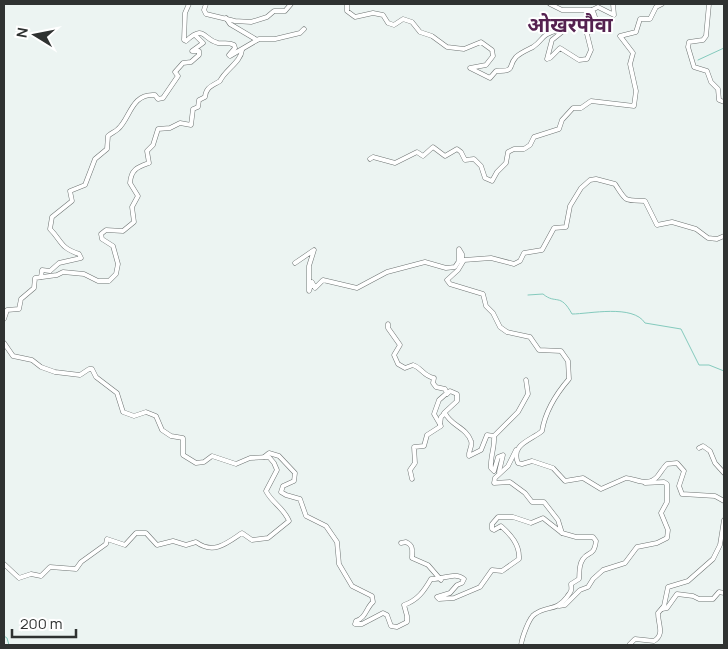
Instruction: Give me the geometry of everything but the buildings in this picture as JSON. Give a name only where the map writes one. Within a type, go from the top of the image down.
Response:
[{"type":"street","points":[[189,4],[182,36],[186,40],[202,32],[217,42],[232,44],[235,48],[230,56],[257,40]]},
{"type":"street","points":[[206,4],[204,10],[206,14],[255,21],[274,11],[285,11],[291,4]]},
{"type":"street","points":[[347,4],[347,11],[355,17],[373,13],[383,15],[388,23],[394,24],[404,19],[412,22],[420,32],[432,36],[443,45],[453,49],[464,49],[481,42],[492,50],[493,56],[486,65],[470,68],[490,78],[496,71],[506,71],[511,68],[515,58],[533,47],[542,35],[560,30],[562,32],[552,40],[547,59],[560,48],[579,60],[587,59],[591,50],[587,34],[594,26],[596,19],[592,10]]},
{"type":"street","points":[[550,4],[562,10],[592,10],[598,7],[614,15],[613,4]]},
{"type":"street","points":[[370,159],[373,157],[395,163],[416,152],[424,156],[433,147],[445,156],[456,149],[461,152],[465,160],[474,159],[485,178],[492,181],[497,172],[506,163],[508,152],[524,150],[529,146],[534,137],[559,129],[562,120],[574,108],[581,108],[591,101],[604,101],[612,105],[635,105],[636,91],[630,64],[633,53],[620,36],[636,32],[640,19],[650,19],[656,7],[662,4]]},
{"type":"street","points":[[709,4],[706,36],[703,40],[689,42],[688,47],[694,67],[707,71],[711,82],[718,89],[719,100],[724,102]]},
{"type":"street","points":[[226,18],[230,24],[257,40],[275,40],[300,33],[304,29]]},
{"type":"street","points":[[41,277],[42,270],[50,271],[58,263],[81,258],[79,254],[66,250],[57,235],[50,229],[52,216],[72,201],[70,192],[85,185],[95,159],[107,149],[108,136],[118,129],[134,104],[148,94],[154,95],[158,99],[163,98],[178,76],[175,72],[178,68],[200,55],[199,51],[192,51],[204,43],[195,35]]},
{"type":"street","points":[[4,319],[8,309],[19,308],[21,299],[34,288],[34,279],[57,276],[63,272],[84,274],[103,282],[109,281],[115,276],[118,264],[113,246],[105,242],[101,234],[106,230],[123,231],[134,223],[132,207],[138,196],[130,183],[132,172],[138,166],[149,163],[146,151],[153,145],[158,129],[170,128],[180,123],[191,125],[193,111],[198,107],[199,100],[205,97],[206,91],[211,85],[220,81],[223,73],[241,57],[242,50]]},
{"type":"street","points":[[462,262],[466,259],[492,258],[514,264],[520,261],[524,253],[542,250],[554,228],[566,227],[570,206],[580,188],[590,180],[596,179],[615,184],[621,196],[628,200],[645,201],[658,225],[672,222],[696,229],[708,238],[724,238]]},
{"type":"street","points":[[295,263],[314,250],[309,266],[309,291],[312,282],[315,288],[323,280],[353,288],[360,287],[387,272],[398,271],[403,267],[416,266],[425,262],[446,268],[455,267],[459,261],[459,249],[462,254],[462,262],[458,270],[448,277],[450,284],[483,294],[486,306],[494,313],[498,324],[503,330],[528,336],[540,350],[561,352],[567,358],[569,379],[556,397],[543,421],[542,431],[526,439],[522,444],[516,455],[518,463],[522,464],[532,461],[552,468],[567,482],[583,478],[601,489],[626,478],[645,482],[664,482],[667,484],[667,502],[661,512],[668,530],[667,538],[657,543],[637,547],[625,563],[602,571],[587,588],[580,590],[567,603],[546,608],[532,615],[524,632],[521,645]]},
{"type":"street","points":[[388,324],[389,330],[400,345],[394,355],[400,366],[405,368],[413,365],[417,366],[425,376],[434,378],[434,384],[445,390],[446,395]]},
{"type":"street","points":[[4,343],[13,356],[32,360],[41,367],[55,372],[80,375],[92,369],[96,377],[118,394],[122,412],[134,416],[146,412],[156,416],[162,430],[171,436],[183,438],[183,455],[196,463],[204,462],[212,456],[236,464],[250,458],[271,458],[276,467],[276,472],[266,490],[270,499],[286,513],[289,521],[270,538],[252,540],[242,533],[221,547],[203,547],[196,542],[185,545],[173,541],[158,546],[153,542],[149,534],[136,533],[125,545],[107,539],[103,547],[81,562],[76,569],[50,567],[41,576],[31,574],[21,578],[4,564]]},
{"type":"street","points":[[498,474],[503,456],[498,457],[494,471],[492,471],[490,460],[494,450],[494,436],[518,412],[528,394],[526,380]]},
{"type":"street","points":[[412,479],[410,470],[415,463],[414,446],[424,446],[427,435],[440,428],[444,413],[454,406],[457,398],[457,394],[453,391],[439,400],[434,414],[440,425]]},
{"type":"street","points":[[444,413],[453,424],[463,429],[471,441],[469,456],[481,450],[487,435],[494,436]]},
{"type":"street","points":[[522,444],[517,447],[508,466],[494,480],[496,485],[510,482],[520,489],[532,502],[544,502],[558,520],[562,533]]},
{"type":"street","points":[[699,448],[703,446],[708,450],[715,463],[724,473]]},
{"type":"street","points":[[264,457],[269,453],[279,456],[295,473],[294,482],[283,486],[281,492],[286,496],[300,499],[306,516],[326,526],[337,542],[338,564],[350,584],[372,596],[373,602],[367,612],[356,620],[355,624],[364,623],[380,613],[387,615],[392,626],[403,626],[407,622],[408,616],[404,605],[416,600],[431,579],[441,580],[455,574],[464,579],[450,593],[437,597],[439,600],[454,598],[480,587],[492,570],[502,571],[519,560],[514,539],[501,526],[494,530],[492,529],[492,524],[498,517],[513,517],[531,522],[543,518],[562,533],[576,537],[592,536],[595,538],[596,543],[592,552],[582,560],[579,569],[579,581],[571,584],[572,592],[559,606]]},
{"type":"street","points":[[645,482],[656,478],[667,464],[677,463],[684,471],[679,486],[682,494],[715,496],[724,501]]},
{"type":"street","points":[[629,645],[634,639],[652,641],[657,639],[661,632],[658,613],[664,606],[670,586],[688,581],[715,556],[722,535],[724,520]]},
{"type":"street","points":[[401,543],[406,542],[410,544],[413,550],[412,558],[428,565],[441,580]]},
{"type":"street","points":[[662,608],[668,608],[677,594],[708,599],[713,598],[719,592],[724,593]]},
{"type":"waterway","points":[[698,60],[724,48]]},
{"type":"waterway","points":[[528,295],[543,294],[551,299],[561,301],[572,314],[621,312],[639,317],[645,323],[681,329],[699,365],[709,365],[724,371]]},
{"type":"waterway","points":[[4,636],[7,638],[9,645]]},
{"type":"district","name":"ओखरपौवा","points":[[570,25]]}]
